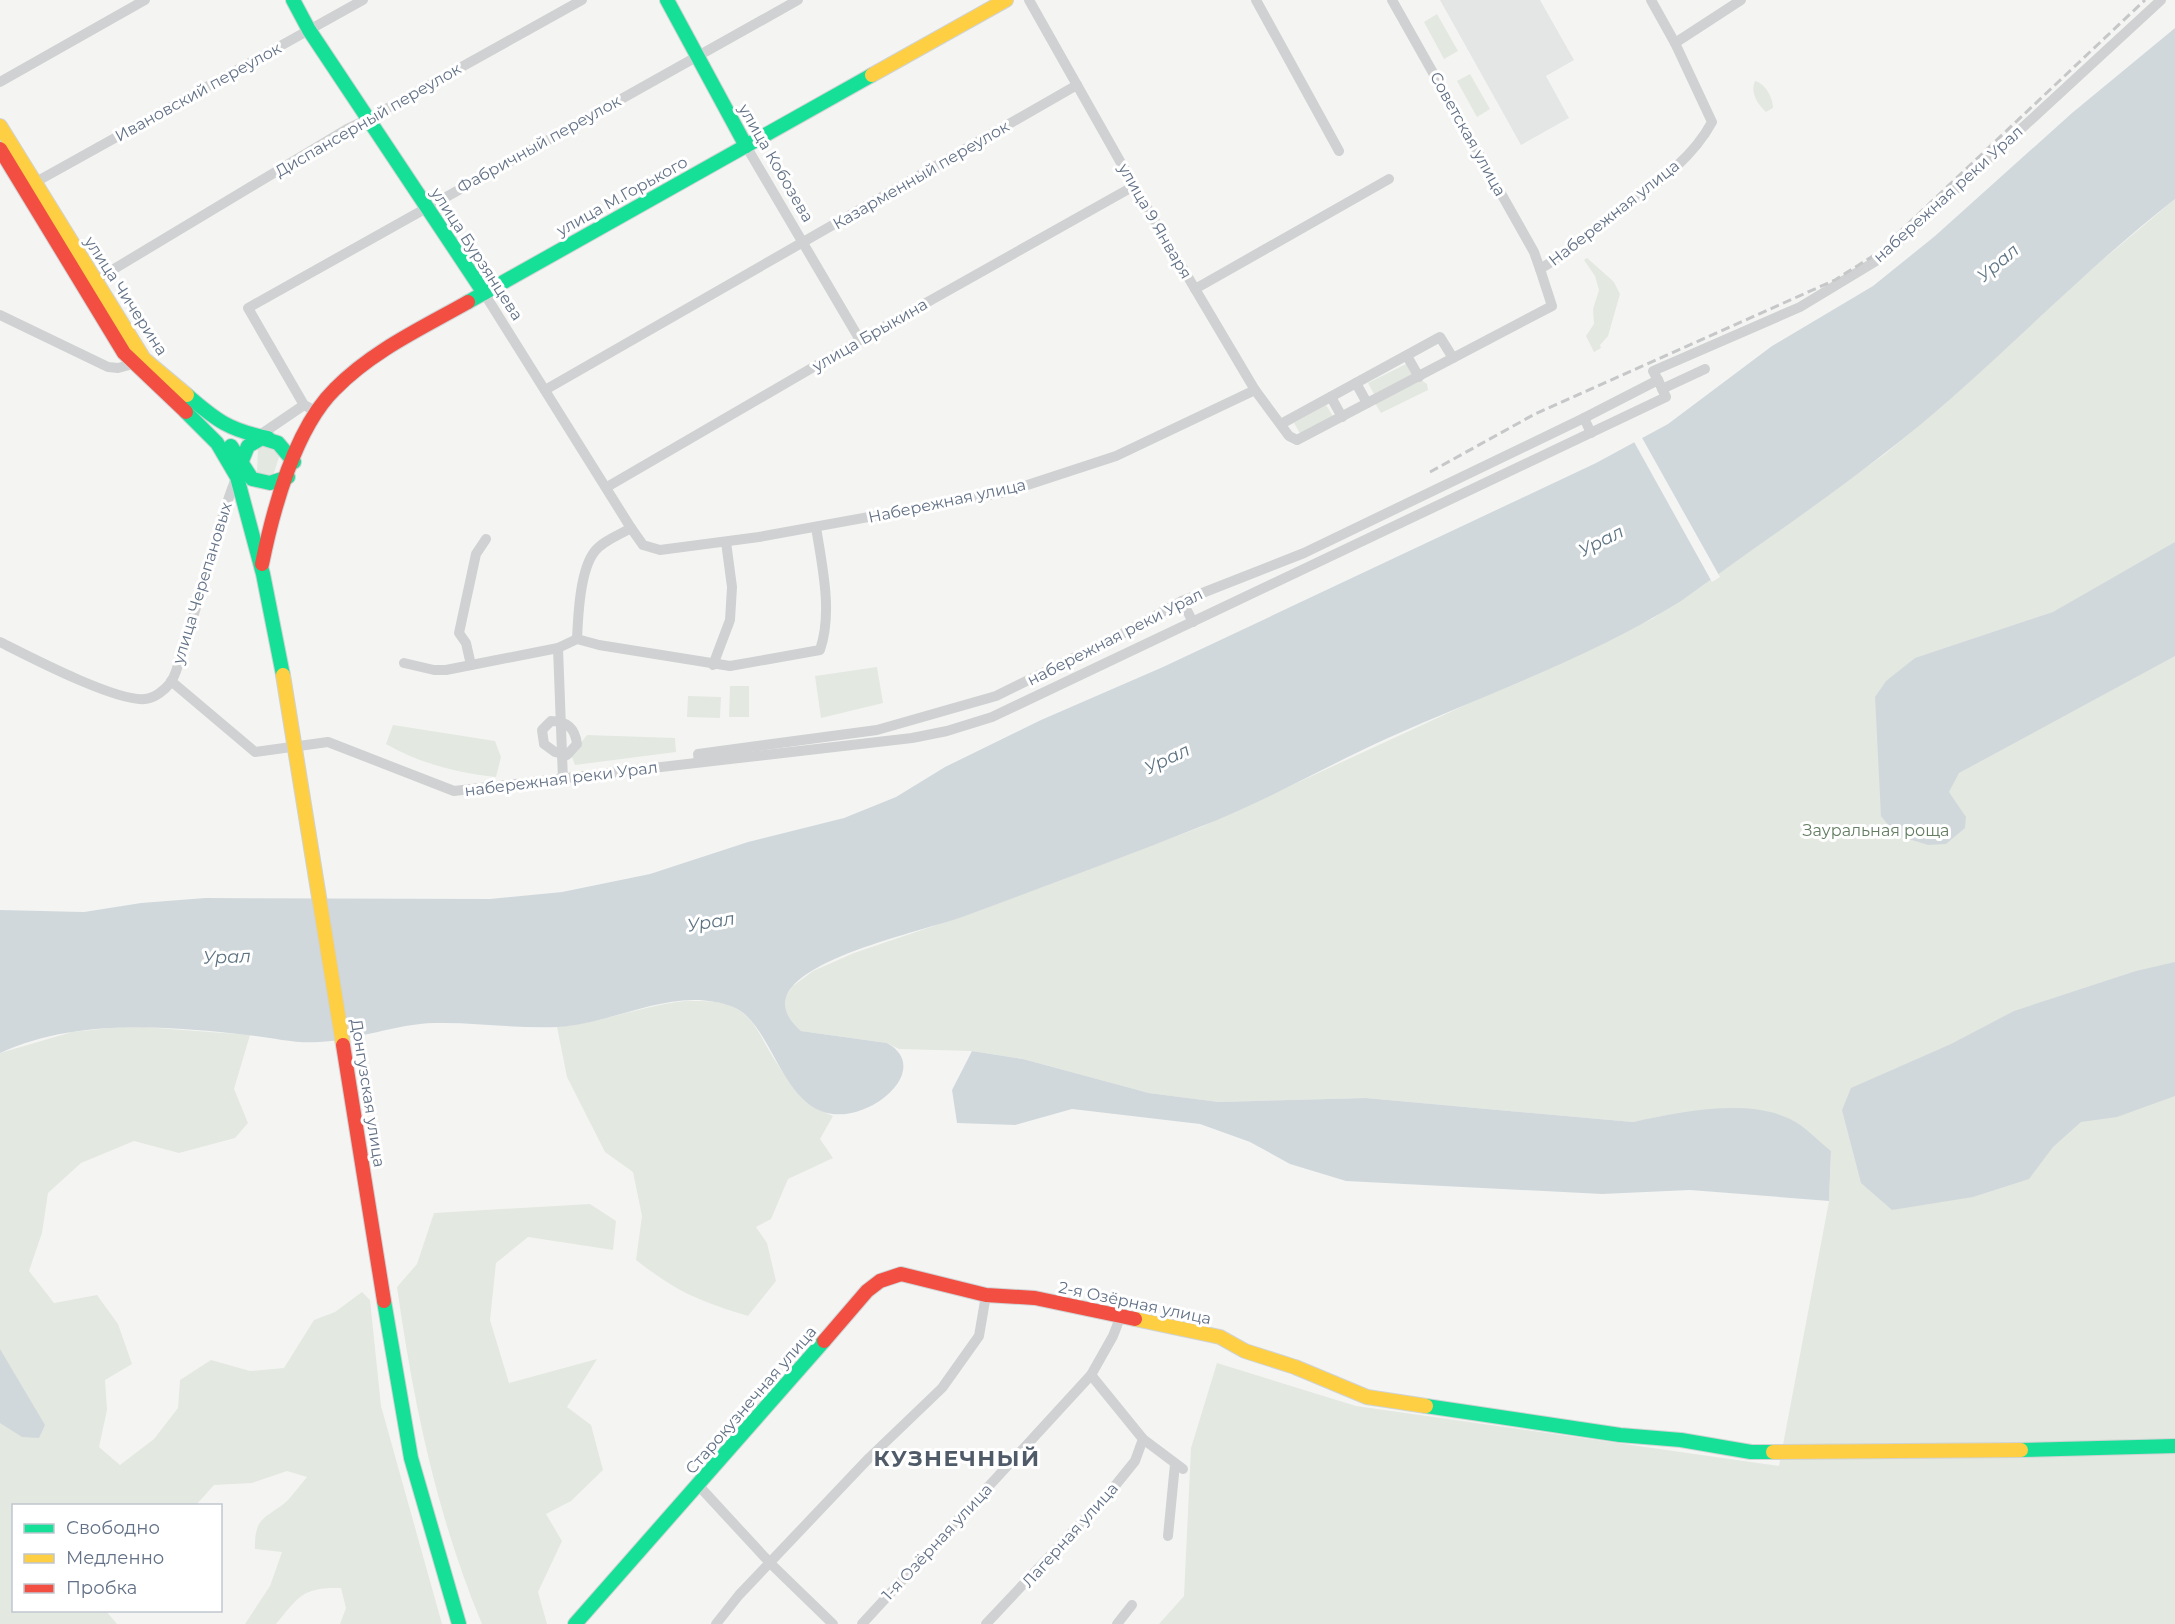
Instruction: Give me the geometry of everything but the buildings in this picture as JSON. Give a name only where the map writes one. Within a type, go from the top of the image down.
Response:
[{"type":"main road","name":"улица Бурзянцева","points":[[293,0],[309,30],[484,293]]},
{"type":"main road","name":"улица Кобозева","points":[[667,0],[746,146]]},
{"type":"main road","name":"улица М.Горького","points":[[262,564],[266,540],[288,477],[317,412],[334,389],[364,365],[484,293],[1006,0]]},
{"type":"main road","name":"улица Чичерина","points":[[0,126],[123,328],[155,370],[217,421],[240,432],[250,453]]},
{"type":"main road","name":"улица Чичерина","points":[[0,148],[133,364],[218,444],[250,453]]},
{"type":"main road","points":[[288,477],[273,483],[256,482],[252,479],[250,453],[284,447],[294,462]]},
{"type":"main road","name":"Донгузская улица","points":[[250,453],[262,564],[283,675],[411,1458],[459,1624]]},
{"type":"main road","name":"Старокузнечная улица","points":[[574,1624],[699,1486],[867,1291],[880,1281],[901,1274],[986,1295]]},
{"type":"main road","name":"2-я Озёрная улица","points":[[986,1295],[1035,1298],[1120,1318],[1220,1337],[1245,1351],[1295,1367],[1367,1397],[1751,1452],[1980,1451],[2175,1446]]},
{"type":"street","points":[[0,82],[145,0]]},
{"type":"street","name":"Ивановский переулок","points":[[34,183],[363,0]]},
{"type":"street","name":"Диспансерный переулок","points":[[94,280],[347,129],[582,0]]},
{"type":"street","name":"Фабричный переулок","points":[[304,405],[248,308],[798,0]]},
{"type":"street","name":"улица 9 Января","points":[[1029,0],[1134,186],[1255,390],[1289,436]]},
{"type":"street","points":[[1256,0],[1339,151]]},
{"type":"street","name":"Советская улица","points":[[1392,0],[1534,252],[1540,269]]},
{"type":"street","points":[[1650,0],[1675,43],[1741,0]]},
{"type":"street","name":"набережная реки Урал","points":[[171,681],[255,752],[328,742],[454,791],[912,738],[947,732],[992,717],[1591,434],[1666,396],[1653,371],[1800,307],[1881,258],[2161,0]]},
{"type":"street","name":"Набережная улица","points":[[1289,436],[1298,440],[1305,437],[1552,306],[1540,269],[1562,257],[1659,182],[1696,148],[1712,122],[1675,43]]},
{"type":"street","name":"Казарменный переулок","points":[[545,390],[1077,85]]},
{"type":"street","name":"улица Кобозева","points":[[746,146],[860,340]]},
{"type":"street","points":[[1195,289],[1389,179]]},
{"type":"street","name":"улица Брыкина","points":[[608,488],[860,340],[1134,186]]},
{"type":"street","name":"улица Бурзянцева","points":[[484,293],[631,528]]},
{"type":"street","points":[[0,315],[108,367],[118,368],[133,364]]},
{"type":"street","points":[[1281,424],[1440,337],[1453,358]]},
{"type":"street","points":[[1407,356],[1419,377]]},
{"type":"street","name":"набережная реки Урал","points":[[699,762],[698,754],[877,730],[996,696],[1106,643],[1182,601],[1304,553],[1584,418],[1660,385],[1705,369]]},
{"type":"street","points":[[1356,383],[1367,403]]},
{"type":"street","name":"Набережная улица","points":[[631,528],[643,544],[660,550],[816,527],[1017,489],[1116,456],[1255,390]]},
{"type":"street","points":[[1331,397],[1342,417]]},
{"type":"street","points":[[250,453],[304,405],[317,412]]},
{"type":"street","points":[[1584,418],[1591,434]]},
{"type":"street","points":[[1529,445],[1536,459]]},
{"type":"street","name":"улица Черепановых","points":[[0,642],[46,665],[113,693],[139,699],[156,695],[171,681],[201,594],[218,525],[250,453]]},
{"type":"street","points":[[1416,498],[1422,512]]},
{"type":"street","points":[[404,663],[434,670],[471,665],[558,648],[577,639],[714,665],[746,665],[820,650],[824,639],[825,585],[816,527]]},
{"type":"street","points":[[577,639],[583,589],[590,560],[596,550],[631,528]]},
{"type":"street","points":[[1349,532],[1356,544]]},
{"type":"street","points":[[471,665],[466,643],[459,633],[476,554],[486,539]]},
{"type":"street","points":[[714,665],[730,620],[732,587],[726,542]]},
{"type":"street","points":[[1234,580],[1243,598]]},
{"type":"street","points":[[1182,601],[1192,622]]},
{"type":"street","points":[[1106,643],[1114,660]]},
{"type":"street","points":[[558,648],[563,780]]},
{"type":"street","points":[[1051,670],[1059,686]]},
{"type":"street","points":[[996,696],[1002,711]]},
{"type":"street","points":[[551,721],[560,722],[574,732],[577,744],[567,755],[544,744],[542,730],[551,721]]},
{"type":"street","points":[[716,1624],[869,1458],[942,1388],[979,1336],[986,1295]]},
{"type":"street","name":"1-я Озёрная улица","points":[[862,1624],[1091,1375],[1113,1336],[1120,1318]]},
{"type":"street","points":[[1091,1375],[1143,1439],[1179,1467],[1168,1536]]},
{"type":"street","name":"Лагерная улица","points":[[986,1624],[1110,1492],[1135,1461],[1143,1439]]},
{"type":"street","points":[[699,1486],[770,1563],[833,1624]]},
{"type":"street","points":[[1117,1624],[1132,1605]]},
{"type":"shaded area","points":[[1440,0],[1540,0],[1574,60],[1546,76],[1569,118],[1521,145]]},
{"type":"green space","points":[[1437,14],[1458,51],[1444,59],[1424,22]]},
{"type":"green space","points":[[1470,74],[1490,109],[1477,117],[1457,81]]},
{"type":"green space","points":[[1755,81],[1765,88],[1772,100],[1773,108],[1766,112],[1755,98],[1753,89]]},
{"type":"green space","name":"Зауральная роща","points":[[2175,199],[2175,1624],[1159,1624],[1184,1596],[1191,1448],[1217,1363],[1356,1406],[1779,1466],[1829,1201],[1831,1151],[1673,1114],[1633,1122],[1366,1098],[1219,1102],[1149,1093],[1023,1059],[972,1051],[899,1049],[887,1043],[801,1031],[791,1022],[784,1009],[785,997],[793,986],[813,971],[854,953],[960,917],[1201,827],[1652,619],[1885,454],[1954,396],[2074,284]]},
{"type":"green space","points":[[1587,258],[1614,282],[1620,294],[1608,336],[1600,345],[1601,348],[1594,352],[1586,336],[1594,324],[1593,309],[1599,290],[1595,276],[1584,260]]},
{"type":"green space","points":[[1408,363],[1414,373],[1374,394],[1368,383]]},
{"type":"green space","points":[[1421,380],[1427,384],[1428,390],[1381,413],[1375,403]]},
{"type":"green space","points":[[1326,405],[1333,416],[1301,435],[1294,423]]},
{"type":"green space","points":[[265,443],[280,454],[273,476],[267,479],[257,472],[258,448]]},
{"type":"green space","points":[[877,667],[883,703],[821,718],[815,676]]},
{"type":"green space","points":[[730,686],[749,686],[749,717],[729,717]]},
{"type":"green space","points":[[688,696],[721,697],[720,718],[687,717]]},
{"type":"green space","points":[[393,725],[495,741],[501,757],[496,777],[439,766],[399,751],[386,744]]},
{"type":"green space","points":[[587,735],[675,738],[676,752],[575,765],[571,755]]},
{"type":"green space","points":[[685,1001],[717,1002],[741,1011],[754,1025],[795,1088],[812,1104],[833,1116],[820,1139],[833,1158],[788,1179],[771,1219],[756,1227],[767,1243],[776,1281],[748,1316],[677,1288],[636,1260],[642,1216],[633,1172],[605,1152],[567,1077],[557,1027]]},
{"type":"green space","points":[[130,1026],[250,1035],[234,1089],[248,1123],[235,1138],[179,1153],[134,1141],[81,1163],[48,1193],[42,1233],[29,1271],[54,1303],[97,1295],[118,1324],[132,1364],[105,1380],[107,1410],[99,1447],[120,1465],[154,1439],[178,1408],[180,1380],[211,1360],[250,1371],[284,1368],[314,1320],[335,1312],[362,1292],[370,1300],[381,1406],[442,1624],[340,1624],[346,1608],[341,1588],[328,1588],[303,1595],[276,1624],[245,1624],[270,1586],[282,1552],[255,1549],[257,1529],[264,1518],[289,1499],[307,1477],[287,1471],[252,1483],[214,1485],[197,1504],[12,1504],[12,1612],[107,1612],[117,1624],[0,1624],[0,1053],[72,1032]]},
{"type":"green space","points":[[590,1204],[616,1221],[613,1250],[528,1237],[496,1263],[490,1320],[509,1383],[597,1359],[567,1407],[591,1425],[603,1470],[571,1501],[546,1514],[562,1541],[538,1592],[547,1624],[482,1624],[452,1542],[429,1458],[419,1416],[397,1287],[417,1264],[434,1213]]},
{"type":"water","name":"Урал","points":[[2175,28],[2175,199],[2090,271],[1922,424],[1820,502],[1681,601],[1611,640],[1388,738],[1222,818],[962,917],[847,954],[806,975],[792,987],[785,1005],[788,1016],[801,1031],[887,1043],[900,1054],[903,1068],[899,1081],[874,1105],[856,1112],[838,1114],[821,1111],[795,1090],[756,1027],[745,1015],[733,1007],[711,1001],[667,1002],[580,1024],[558,1027],[435,1023],[405,1026],[319,1042],[185,1029],[91,1030],[60,1034],[0,1053],[0,910],[84,912],[141,903],[205,898],[490,899],[562,892],[650,874],[748,842],[844,818],[896,797],[945,767],[1041,720],[1163,667],[1596,463],[1668,424],[1772,346],[1873,286],[1935,236],[2072,113]]},
{"type":"water","points":[[2175,542],[2175,656],[1959,773],[1949,792],[1966,817],[1965,828],[1946,844],[1928,845],[1896,835],[1881,816],[1875,697],[1886,681],[1915,658],[2053,612]]},
{"type":"water","points":[[2175,962],[2175,1096],[2117,1117],[2081,1122],[2053,1147],[2029,1179],[1973,1197],[1892,1210],[1861,1183],[1842,1110],[1851,1088],[1951,1044],[2014,1011],[2136,971]]},
{"type":"water","points":[[972,1051],[1023,1059],[1149,1093],[1219,1102],[1366,1098],[1633,1122],[1692,1111],[1754,1109],[1796,1122],[1831,1151],[1829,1201],[1690,1190],[1602,1194],[1346,1181],[1290,1164],[1250,1142],[1200,1124],[1072,1109],[1015,1125],[957,1123],[952,1090]]},
{"type":"water","points":[[0,1349],[45,1425],[39,1438],[22,1437],[0,1423]]},
{"type":"pier","points":[[1641,436],[1720,577],[1712,582],[1633,440]]},
{"type":"railway","points":[[1430,472],[1535,414],[1835,280],[1876,254],[2145,0]]},
{"type":"traffic: fast","points":[[293,0],[309,30],[484,293]]},
{"type":"traffic: fast","points":[[667,0],[746,146]]},
{"type":"traffic: fast","points":[[468,302],[872,75]]},
{"type":"traffic: fast","points":[[187,395],[207,412],[233,428],[268,438]]},
{"type":"traffic: fast","points":[[186,412],[217,443],[237,477],[263,574],[283,675]]},
{"type":"traffic: fast","points":[[239,468],[248,446],[262,438],[278,443],[294,462]]},
{"type":"traffic: fast","points":[[231,446],[252,479],[270,483],[288,477]]},
{"type":"traffic: fast","points":[[384,1301],[411,1458],[459,1624]]},
{"type":"traffic: fast","points":[[575,1624],[824,1341]]},
{"type":"traffic: fast","points":[[1426,1406],[1620,1435],[1681,1440],[1751,1452],[1773,1452]]},
{"type":"traffic: fast","points":[[2021,1450],[2175,1446]]},
{"type":"traffic: slow","points":[[872,75],[1006,0]]},
{"type":"traffic: slow","points":[[0,126],[144,359],[187,395]]},
{"type":"traffic: slow","points":[[283,675],[343,1045]]},
{"type":"traffic: slow","points":[[1135,1319],[1220,1337],[1245,1351],[1295,1367],[1367,1397],[1426,1406]]},
{"type":"traffic: slow","points":[[1773,1452],[2021,1450]]},
{"type":"traffic: jam","points":[[0,149],[124,353],[186,412]]},
{"type":"traffic: jam","points":[[262,564],[279,495],[297,447],[321,406],[349,375],[365,363],[398,341],[468,302]]},
{"type":"traffic: jam","points":[[343,1045],[384,1301]]},
{"type":"traffic: jam","points":[[824,1341],[867,1291],[880,1281],[901,1274],[986,1295],[1035,1298],[1135,1319]]},
{"type":"district","name":"КУЗНЕЧНЫЙ","points":[[957,1458]]}]
